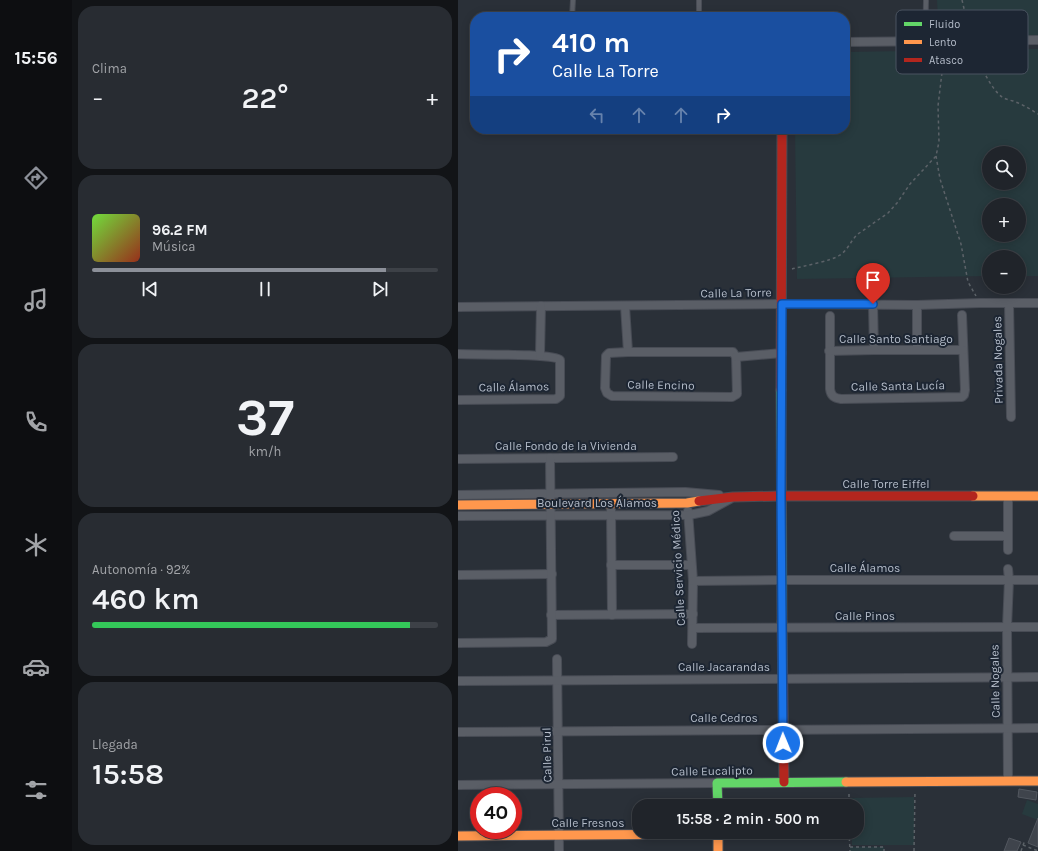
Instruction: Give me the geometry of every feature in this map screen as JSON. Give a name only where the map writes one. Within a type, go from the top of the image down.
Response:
[{"type":"street","points":[[1028,40],[1038,40]]},
{"type":"street","points":[[850,42],[896,42]]},
{"type":"street","points":[[782,134],[781,496],[784,782]]},
{"type":"street","name":"Privada Nogales","points":[[1009,302],[1011,417]]},
{"type":"street","name":"Calle La Torre","points":[[458,307],[782,304],[917,305],[1038,302]]},
{"type":"street","points":[[873,304],[874,350]]},
{"type":"street","points":[[917,305],[917,350]]},
{"type":"street","points":[[540,356],[541,306]]},
{"type":"street","points":[[625,306],[628,352]]},
{"type":"street","name":"Calle Santa Lucía","points":[[830,316],[830,393],[836,398],[849,398],[962,397],[965,390],[962,350],[962,315]]},
{"type":"street","name":"Calle Santo Santiago","points":[[829,351],[962,350]]},
{"type":"street","name":"Calle Encino","points":[[732,352],[735,353],[736,356],[737,394],[734,397],[618,396],[610,395],[607,393],[605,388],[606,356],[609,353],[732,352]]},
{"type":"street","name":"Calle Álamos","points":[[458,354],[540,356],[556,357],[560,360],[560,394],[558,398],[458,400]]},
{"type":"street","name":"Calle Encino","points":[[736,356],[782,354]]},
{"type":"street","points":[[458,643],[546,642],[550,641],[553,637],[551,615],[552,574],[550,458]]},
{"type":"street","name":"Calle Fondo de la Vivienda","points":[[458,459],[673,458]]},
{"type":"street","name":"Boulevard Los Álamos","points":[[458,495],[684,492],[733,498]]},
{"type":"street","name":"Calle Servicio Médico","points":[[684,492],[689,515],[693,581],[692,644]]},
{"type":"street","points":[[611,493],[612,615]]},
{"type":"street","name":"Calle Torre Eiffel","points":[[733,498],[781,496],[1038,496]]},
{"type":"street","points":[[1008,496],[1008,550]]},
{"type":"street","name":"Boulevard Los Álamos","points":[[458,505],[687,503],[733,498]]},
{"type":"street","name":"Boulevard Los Álamos","points":[[458,516],[689,515],[708,511],[733,498]]},
{"type":"street","points":[[954,536],[1008,536]]},
{"type":"street","points":[[611,566],[691,565]]},
{"type":"street","points":[[1008,570],[1009,580]]},
{"type":"street","points":[[458,575],[552,574]]},
{"type":"street","name":"Calle Nogales","points":[[1008,781],[1007,627],[1009,580]]},
{"type":"street","name":"Calle Álamos","points":[[693,581],[1038,580]]},
{"type":"street","points":[[551,615],[693,614]]},
{"type":"street","name":"Calle Pinos","points":[[693,628],[782,629],[1038,627]]},
{"type":"street","name":"Calle Pirul","points":[[557,659],[559,851]]},
{"type":"street","name":"Calle Jacarandas","points":[[458,681],[1038,677]]},
{"type":"street","name":"Calle Cedros","points":[[458,732],[1038,728]]},
{"type":"street","name":"Calle Eucalipto","points":[[458,785],[1038,781]]},
{"type":"street","points":[[717,783],[718,799]]},
{"type":"street","name":"Calle Fresnos","points":[[458,836],[632,834]]},
{"type":"street","points":[[718,839],[718,851]]},
{"type":"lane","points":[[573,12],[574,0]]},
{"type":"lane","points":[[699,0],[699,12]]},
{"type":"path","points":[[962,0],[964,10]]},
{"type":"path","points":[[941,74],[938,106],[939,142],[936,156],[940,179],[961,244],[968,282],[980,303]]},
{"type":"path","points":[[986,74],[990,83],[1002,97],[1014,101],[1038,114]]},
{"type":"path","points":[[782,271],[839,256],[849,246],[854,237],[888,213],[910,184],[936,156]]},
{"type":"path","points":[[914,851],[915,782]]},
{"type":"path","points":[[849,794],[849,799]]},
{"type":"path","points":[[850,839],[850,851]]},
{"type":"path","points":[[1021,851],[1025,840]]},
{"type":"path","points":[[1023,845],[1038,851]]},
{"type":"path","points":[[850,847],[884,847],[884,851]]},
{"type":"green space","points":[[937,0],[1038,0],[1038,36],[1028,36],[1028,10],[938,10]]},
{"type":"green space","points":[[1028,49],[1038,49],[1038,276],[1026,276],[1026,250],[982,250],[982,276],[797,279],[795,134],[850,134],[850,52],[896,51],[896,74],[1028,74]]},
{"type":"green space","points":[[914,797],[914,845],[852,845],[852,839],[864,839],[864,799],[851,798]]},
{"type":"green space","points":[[1027,800],[1038,804],[1038,820],[1022,814]]},
{"type":"green space","points":[[850,847],[884,847],[884,851],[850,851]]},
{"type":"building","points":[[1019,789],[1037,792],[1036,800],[1018,797]]},
{"type":"building","points":[[1038,818],[1038,847],[1028,843]]},
{"type":"building","points":[[1009,838],[1021,842],[1017,851],[1004,851]]},
{"type":"traffic: fast","points":[[781,390],[782,622]]},
{"type":"traffic: fast","points":[[718,799],[717,783],[846,782]]},
{"type":"traffic: slow","points":[[973,496],[1038,496]]},
{"type":"traffic: slow","points":[[458,505],[687,503],[699,501]]},
{"type":"traffic: slow","points":[[846,782],[1038,781]]},
{"type":"traffic: slow","points":[[458,836],[632,835]]},
{"type":"traffic: slow","points":[[718,839],[718,851]]},
{"type":"traffic: jam","points":[[781,390],[782,134]]},
{"type":"traffic: jam","points":[[699,501],[733,497],[781,496],[973,496]]},
{"type":"traffic: jam","points":[[782,622],[784,782]]},
{"type":"route","points":[[783,743],[781,496],[782,304],[873,304]]}]
